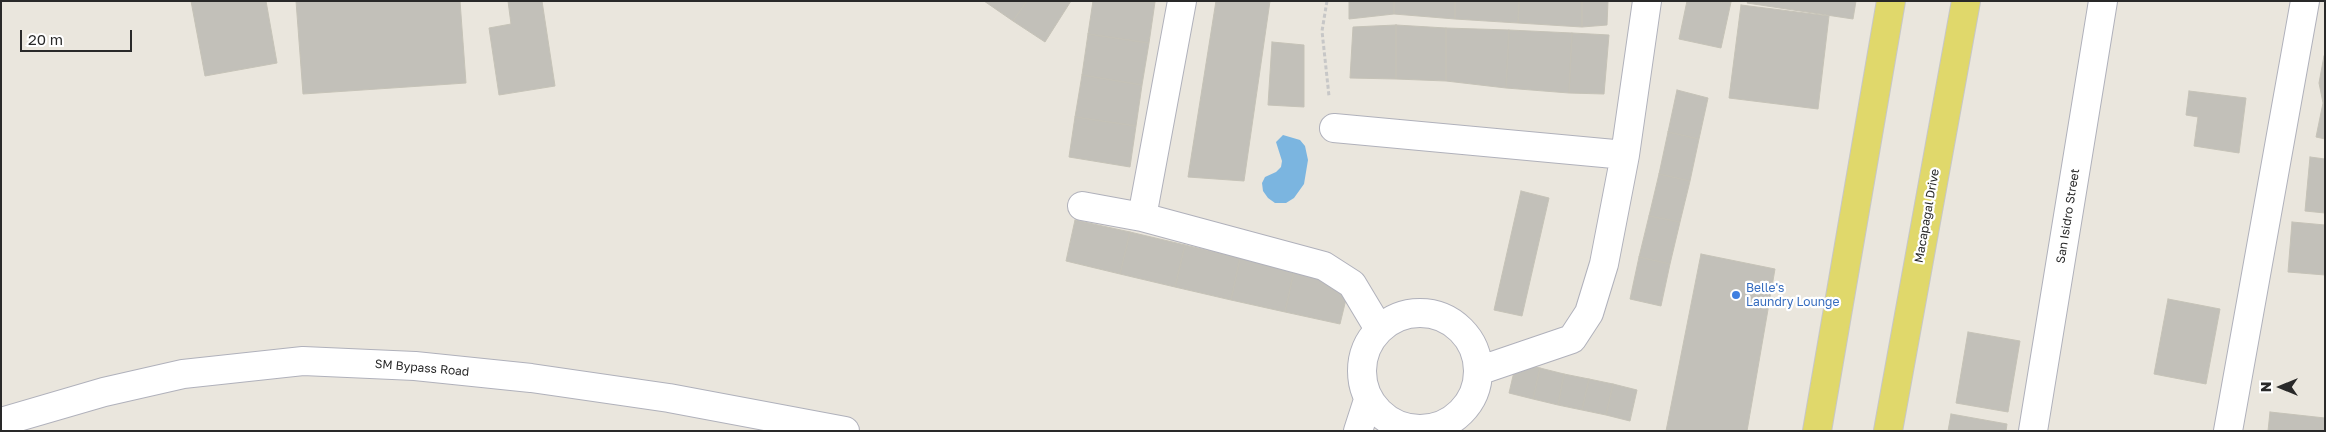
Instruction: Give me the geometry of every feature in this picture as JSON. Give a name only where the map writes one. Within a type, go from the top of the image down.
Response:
[{"type":"main road","points":[[1817,431],[1891,1]]},
{"type":"main road","name":"Macapagal Drive","points":[[1888,431],[1966,1]]},
{"type":"street","points":[[1142,217],[1182,1]]},
{"type":"street","points":[[1478,371],[1572,339],[1589,313],[1604,264],[1625,155],[1647,1]]},
{"type":"street","name":"San Isidro Street","points":[[2033,431],[2103,1]]},
{"type":"street","points":[[2228,431],[2305,1]]},
{"type":"street","points":[[1334,128],[1625,155]]},
{"type":"street","points":[[1082,206],[1142,217],[1324,266],[1352,284],[1380,329]]},
{"type":"street","points":[[1420,312],[1443,317],[1461,330],[1474,349],[1478,371],[1474,392],[1463,411],[1445,427],[1425,429],[1402,427],[1383,417],[1368,400],[1362,375],[1365,350],[1380,329],[1398,316],[1420,312]]},
{"type":"street","name":"SM Bypass Road","points":[[8,424],[104,392],[183,374],[303,361],[415,366],[531,378],[669,398],[845,431]]},
{"type":"street","points":[[1358,431],[1368,400]]},
{"type":"path","points":[[1327,1],[1322,32],[1334,128]]},
{"type":"water","points":[[1283,135],[1300,140],[1305,146],[1308,160],[1304,184],[1294,198],[1286,203],[1275,203],[1263,191],[1262,183],[1265,177],[1276,172],[1281,167],[1282,161],[1276,142]]},
{"type":"building","points":[[191,1],[266,1],[277,63],[205,76]]},
{"type":"building","points":[[296,1],[460,1],[466,83],[303,94]]},
{"type":"building","points":[[508,1],[542,1],[555,86],[499,95],[489,28],[511,24]]},
{"type":"building","points":[[984,1],[1027,1],[1013,21]]},
{"type":"building","points":[[1027,1],[1071,1],[1045,42],[1013,21]]},
{"type":"building","points":[[1093,1],[1155,2],[1149,43],[1088,34]]},
{"type":"building","points":[[1216,1],[1270,1],[1244,181],[1188,177]]},
{"type":"building","points":[[1349,1],[1394,1],[1394,14],[1349,19]]},
{"type":"building","points":[[1394,1],[1455,1],[1455,19],[1394,14]]},
{"type":"building","points":[[1455,1],[1519,1],[1518,23],[1455,19]]},
{"type":"building","points":[[1519,1],[1582,1],[1582,27],[1518,23]]},
{"type":"building","points":[[1582,1],[1608,1],[1607,25],[1582,27]]},
{"type":"building","points":[[1687,1],[1731,2],[1721,48],[1679,39]]},
{"type":"building","points":[[1748,1],[1856,1],[1853,19],[1747,3]]},
{"type":"building","points":[[1741,5],[1829,16],[1818,109],[1729,98]]},
{"type":"building","points":[[1396,25],[1396,79],[1350,78],[1353,27]]},
{"type":"building","points":[[1396,25],[1446,28],[1446,81],[1396,79]]},
{"type":"building","points":[[1446,28],[1509,30],[1506,88],[1446,81]]},
{"type":"building","points":[[1509,30],[1572,33],[1569,93],[1506,88]]},
{"type":"building","points":[[1572,33],[1609,35],[1604,94],[1569,93]]},
{"type":"building","points":[[1088,34],[1149,43],[1142,85],[1082,75]]},
{"type":"building","points":[[1272,42],[1304,45],[1304,107],[1268,105]]},
{"type":"building","points":[[2324,56],[2325,139],[2316,137],[2323,103],[2319,83]]},
{"type":"building","points":[[1082,75],[1142,85],[1136,126],[1075,117]]},
{"type":"building","points":[[1677,90],[1708,98],[1699,139],[1668,132]]},
{"type":"building","points":[[2189,91],[2246,98],[2239,153],[2194,146],[2198,117],[2186,115]]},
{"type":"building","points":[[1075,117],[1136,126],[1130,167],[1069,157]]},
{"type":"building","points":[[1668,132],[1699,139],[1690,181],[1659,174]]},
{"type":"building","points":[[2310,157],[2325,159],[2325,213],[2305,211]]},
{"type":"building","points":[[1659,174],[1690,181],[1680,222],[1649,216]]},
{"type":"building","points":[[1521,191],[1549,198],[1522,316],[1494,310]]},
{"type":"building","points":[[1649,216],[1680,222],[1670,264],[1639,257]]},
{"type":"building","points":[[1075,220],[1130,232],[1120,274],[1066,261]]},
{"type":"building","points":[[2292,222],[2325,225],[2325,275],[2288,272]]},
{"type":"building","points":[[1130,232],[1185,245],[1175,287],[1120,274]]},
{"type":"building","points":[[1185,245],[1240,258],[1231,300],[1175,287]]},
{"type":"building","points":[[1701,254],[1775,269],[1747,431],[1666,431]]},
{"type":"building","points":[[1639,257],[1670,264],[1661,306],[1630,299]]},
{"type":"building","points":[[1240,258],[1294,271],[1285,312],[1231,300]]},
{"type":"building","points":[[1294,271],[1350,283],[1340,324],[1285,312]]},
{"type":"building","points":[[2168,299],[2220,309],[2206,384],[2154,374]]},
{"type":"building","points":[[1968,332],[2020,341],[2008,412],[1956,403]]},
{"type":"building","points":[[1516,363],[1540,368],[1533,399],[1509,393]]},
{"type":"building","points":[[1540,368],[1564,374],[1558,405],[1533,399]]},
{"type":"building","points":[[1564,374],[1589,379],[1582,410],[1558,405]]},
{"type":"building","points":[[1589,379],[1613,384],[1606,415],[1582,410]]},
{"type":"building","points":[[1613,384],[1637,390],[1630,421],[1606,415]]},
{"type":"building","points":[[2270,412],[2325,418],[2325,431],[2268,431]]},
{"type":"building","points":[[1951,414],[2007,424],[2006,431],[1948,431]]},
{"type":"place","name":"Belle's Laundry Lounge","points":[[1736,295]]}]
